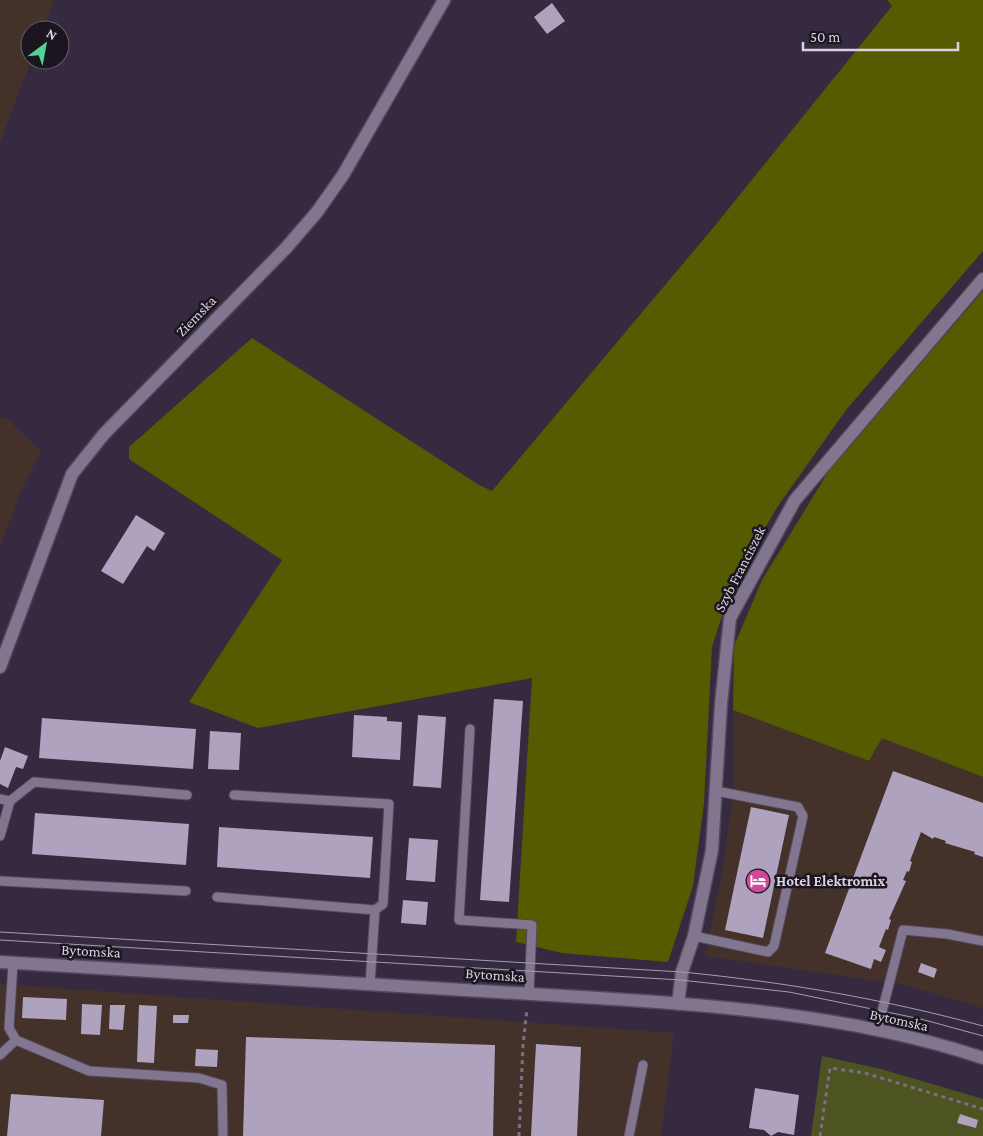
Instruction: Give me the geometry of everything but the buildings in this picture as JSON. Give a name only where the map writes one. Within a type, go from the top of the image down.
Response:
[{"type":"street","name":"Ziemska","points":[[0,667],[72,474],[104,434],[286,248],[317,212],[343,175],[444,0]]},
{"type":"street","name":"Szyb Franciszek","points":[[678,1004],[682,972],[694,936],[712,850],[721,704],[730,618],[795,500],[983,278]]},
{"type":"street","name":"Bytomska","points":[[0,962],[528,994],[678,1004],[772,1013],[877,1031],[983,1058]]},
{"type":"lane","points":[[470,728],[459,920],[532,925],[528,994]]},
{"type":"lane","points":[[0,836],[10,801],[34,782],[187,795]]},
{"type":"lane","points":[[694,936],[768,952],[774,946],[803,816],[798,807],[716,791]]},
{"type":"lane","points":[[217,897],[375,910],[383,904],[389,804],[234,795]]},
{"type":"lane","points":[[0,799],[10,801]]},
{"type":"lane","points":[[0,881],[186,890]]},
{"type":"lane","points":[[370,984],[375,910]]},
{"type":"lane","points":[[877,1031],[903,930],[947,934],[983,941]]},
{"type":"lane","points":[[13,963],[9,1028],[16,1040],[89,1071],[199,1078],[222,1085],[223,1136]]},
{"type":"lane","points":[[0,1055],[16,1040]]},
{"type":"lane","points":[[629,1136],[642,1065]]},
{"type":"path","points":[[519,1136],[523,1045],[528,994]]},
{"type":"path","points":[[820,1136],[830,1068],[865,1073],[983,1109]]},
{"type":"shaded area","points":[[0,0],[54,0],[47,20],[20,20],[20,70],[27,70],[0,143]]},
{"type":"shaded area","points":[[5,417],[41,451],[20,493],[0,547],[0,419]]},
{"type":"shaded area","points":[[733,710],[869,761],[882,738],[983,777],[983,1008],[905,985],[705,956],[724,861],[733,794]]},
{"type":"shaded area","points":[[0,984],[674,1033],[661,1136],[0,1136]]},
{"type":"green space","points":[[887,0],[983,0],[983,251],[846,410],[778,506],[733,582],[712,647],[704,803],[693,886],[668,962],[562,953],[516,942],[532,678],[258,728],[189,702],[282,560],[129,459],[129,447],[252,338],[479,485],[492,491],[713,228],[892,6]]},
{"type":"green space","points":[[983,291],[983,777],[882,738],[869,761],[733,710],[734,646],[762,580],[830,469]]},
{"type":"green space","points":[[822,1056],[881,1069],[983,1099],[983,1136],[811,1136]]},
{"type":"tram line","points":[[0,932],[682,972],[796,986],[909,1008],[983,1026]]},
{"type":"tram line","points":[[0,940],[681,980],[789,992],[921,1019],[983,1036]]},
{"type":"place","name":"Hotel Elektromix","points":[[758,881]]}]
